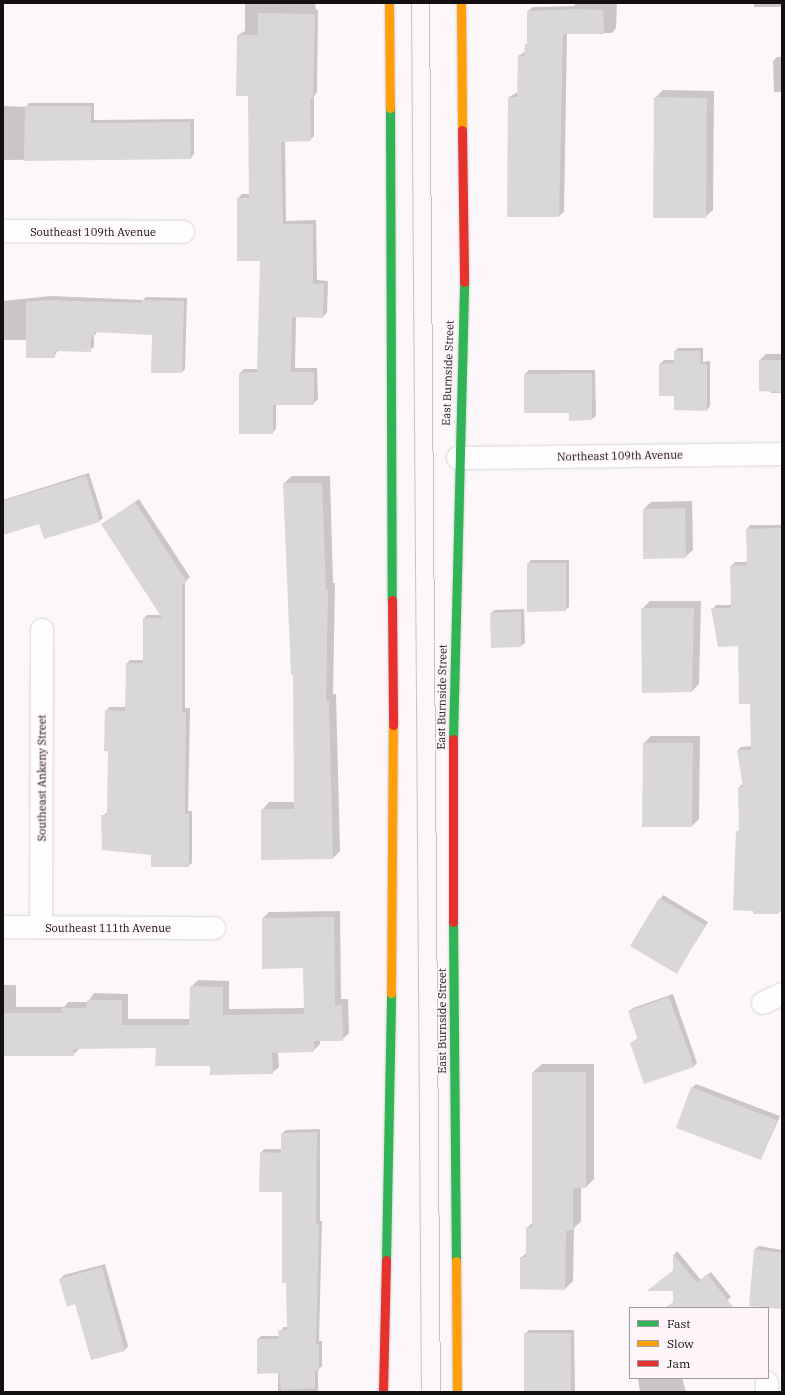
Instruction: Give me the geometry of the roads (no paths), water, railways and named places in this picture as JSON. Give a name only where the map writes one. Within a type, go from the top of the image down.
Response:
[{"type":"street","points":[[383,1392],[394,868],[389,3]]},
{"type":"street","name":"East Burnside Street","points":[[457,1392],[452,783],[458,458],[464,272],[461,3]]},
{"type":"street","name":"Southeast 109th Avenue","points":[[3,231],[183,232]]},
{"type":"street","name":"Northeast 109th Avenue","points":[[458,458],[782,454]]},
{"type":"street","name":"Southeast Ankeny Street","points":[[41,927],[42,630]]},
{"type":"street","name":"Southeast 111th Avenue","points":[[3,927],[214,928]]},
{"type":"street","points":[[762,1002],[782,994]]},
{"type":"tram line","points":[[411,3],[421,1392]]},
{"type":"tram line","points":[[429,3],[440,1392]]}]
